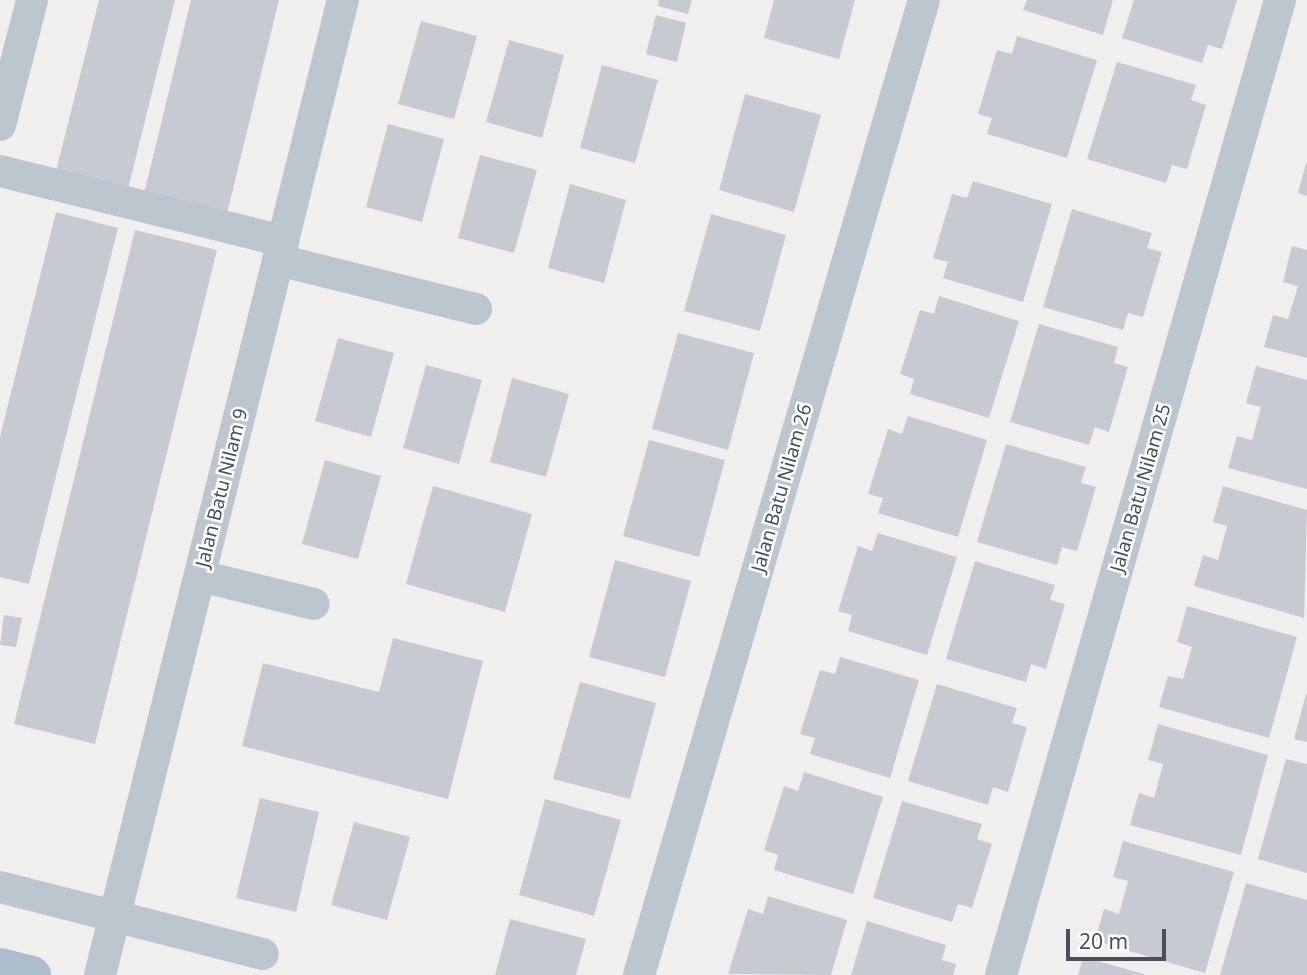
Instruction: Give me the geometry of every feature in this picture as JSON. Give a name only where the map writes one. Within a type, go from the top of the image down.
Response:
[{"type":"main road","points":[[0,967],[32,975]]},
{"type":"street","points":[[0,125],[32,0]]},
{"type":"street","name":"Jalan Batu Nilam 9","points":[[100,975],[343,0]]},
{"type":"street","name":"Jalan Batu Nilam 26","points":[[639,975],[924,0]]},
{"type":"street","name":"Jalan Batu Nilam 25","points":[[1001,975],[1280,0]]},
{"type":"street","points":[[0,171],[476,309]]},
{"type":"street","points":[[200,576],[314,604]]},
{"type":"street","points":[[0,887],[263,954]]},
{"type":"building","points":[[99,0],[175,0],[126,197],[54,179]]},
{"type":"building","points":[[191,0],[279,0],[225,222],[142,202]]},
{"type":"building","points":[[659,0],[692,0],[688,14],[658,6]]},
{"type":"building","points":[[774,0],[855,0],[839,59],[764,38]]},
{"type":"building","points":[[1027,0],[1113,0],[1103,35],[1023,10]]},
{"type":"building","points":[[1134,0],[1237,0],[1222,49],[1208,45],[1202,63],[1122,38]]},
{"type":"building","points":[[656,15],[686,23],[677,62],[646,54]]},
{"type":"building","points":[[421,21],[477,36],[454,119],[398,104]]},
{"type":"building","points":[[1017,36],[1097,60],[1067,158],[987,134],[992,118],[978,114],[997,50],[1012,54]]},
{"type":"building","points":[[509,40],[564,55],[542,138],[486,122]]},
{"type":"building","points":[[1117,62],[1196,85],[1191,100],[1206,105],[1187,169],[1172,165],[1166,183],[1087,159]]},
{"type":"building","points":[[602,65],[658,80],[635,163],[580,148]]},
{"type":"building","points":[[745,94],[821,115],[794,212],[719,190]]},
{"type":"building","points":[[388,124],[444,139],[422,222],[366,207]]},
{"type":"building","points":[[480,155],[537,170],[514,253],[458,238]]},
{"type":"building","points":[[1307,163],[1307,196],[1298,193]]},
{"type":"building","points":[[973,181],[1052,204],[1023,302],[943,278],[948,262],[933,258],[952,194],[967,198]]},
{"type":"building","points":[[570,184],[626,200],[604,283],[548,268]]},
{"type":"building","points":[[1072,209],[1152,233],[1147,248],[1162,252],[1143,317],[1128,313],[1123,330],[1043,307]]},
{"type":"building","points":[[56,212],[118,228],[29,584],[0,577],[0,437]]},
{"type":"building","points":[[711,214],[786,235],[760,331],[684,311]]},
{"type":"building","points":[[135,230],[217,250],[95,744],[14,724]]},
{"type":"building","points":[[1292,246],[1307,250],[1307,358],[1264,347],[1273,315],[1288,319],[1298,286],[1283,282]]},
{"type":"building","points":[[939,296],[1019,321],[989,418],[910,394],[914,379],[900,374],[920,310],[934,314]]},
{"type":"building","points":[[1039,324],[1118,347],[1114,363],[1128,367],[1109,432],[1095,427],[1089,445],[1010,422]]},
{"type":"building","points":[[678,333],[754,353],[728,450],[652,429]]},
{"type":"building","points":[[338,338],[394,353],[371,437],[315,421]]},
{"type":"building","points":[[426,365],[482,380],[459,464],[403,448]]},
{"type":"building","points":[[1256,366],[1307,380],[1307,489],[1228,468],[1237,436],[1252,440],[1261,407],[1246,403]]},
{"type":"building","points":[[512,378],[569,394],[546,477],[490,462]]},
{"type":"building","points":[[908,416],[987,440],[958,537],[878,513],[883,498],[868,494],[888,429],[902,434]]},
{"type":"building","points":[[649,440],[725,460],[699,557],[623,536]]},
{"type":"building","points":[[1006,444],[1086,467],[1081,483],[1096,487],[1077,551],[1062,547],[1057,565],[977,542]]},
{"type":"building","points":[[325,460],[381,476],[358,559],[302,544]]},
{"type":"building","points":[[433,486],[532,514],[505,612],[406,584]]},
{"type":"building","points":[[1223,486],[1307,510],[1304,618],[1194,586],[1203,555],[1218,560],[1227,526],[1213,522]]},
{"type":"building","points":[[878,533],[957,557],[927,655],[848,631],[852,615],[838,611],[858,546],[872,551]]},
{"type":"building","points":[[615,560],[691,581],[665,677],[589,657]]},
{"type":"building","points":[[975,561],[1055,585],[1050,600],[1065,604],[1046,669],[1031,664],[1026,682],[946,659]]},
{"type":"building","points":[[1187,606],[1297,637],[1269,738],[1159,707],[1168,676],[1183,679],[1192,647],[1177,642]]},
{"type":"building","points":[[4,615],[22,618],[16,647],[0,645]]},
{"type":"building","points":[[393,638],[483,661],[448,799],[242,746],[263,663],[379,692]]},
{"type":"building","points":[[840,657],[919,680],[890,778],[810,754],[815,738],[800,734],[820,670],[835,674]]},
{"type":"building","points":[[580,682],[656,703],[630,799],[553,779]]},
{"type":"building","points":[[937,684],[1017,708],[1012,723],[1027,727],[1008,792],[993,787],[988,805],[908,781]]},
{"type":"building","points":[[1307,694],[1307,742],[1294,739]]},
{"type":"building","points":[[1158,724],[1268,755],[1241,855],[1130,825],[1139,793],[1154,798],[1163,764],[1148,760]]},
{"type":"building","points":[[1286,759],[1307,764],[1307,873],[1258,859]]},
{"type":"building","points":[[804,772],[883,797],[853,894],[774,870],[778,855],[764,850],[784,786],[798,791]]},
{"type":"building","points":[[260,798],[319,812],[296,912],[236,898]]},
{"type":"building","points":[[545,799],[621,820],[594,916],[519,895]]},
{"type":"building","points":[[902,801],[982,824],[977,839],[992,844],[972,908],[958,904],[952,922],[873,898]]},
{"type":"building","points":[[354,822],[410,837],[387,920],[331,905]]},
{"type":"building","points":[[1123,841],[1234,872],[1205,973],[1095,941],[1104,909],[1119,914],[1123,900],[1128,881],[1113,877]]},
{"type":"building","points":[[1246,883],[1307,900],[1307,975],[1220,975]]},
{"type":"building","points":[[768,896],[847,920],[831,975],[728,974],[748,909],[763,914]]},
{"type":"building","points":[[510,919],[586,939],[576,975],[495,975]]},
{"type":"building","points":[[867,921],[946,945],[942,960],[956,964],[953,975],[851,975]]},
{"type":"building","points":[[1083,957],[1144,974],[1144,975],[1078,975]]}]
